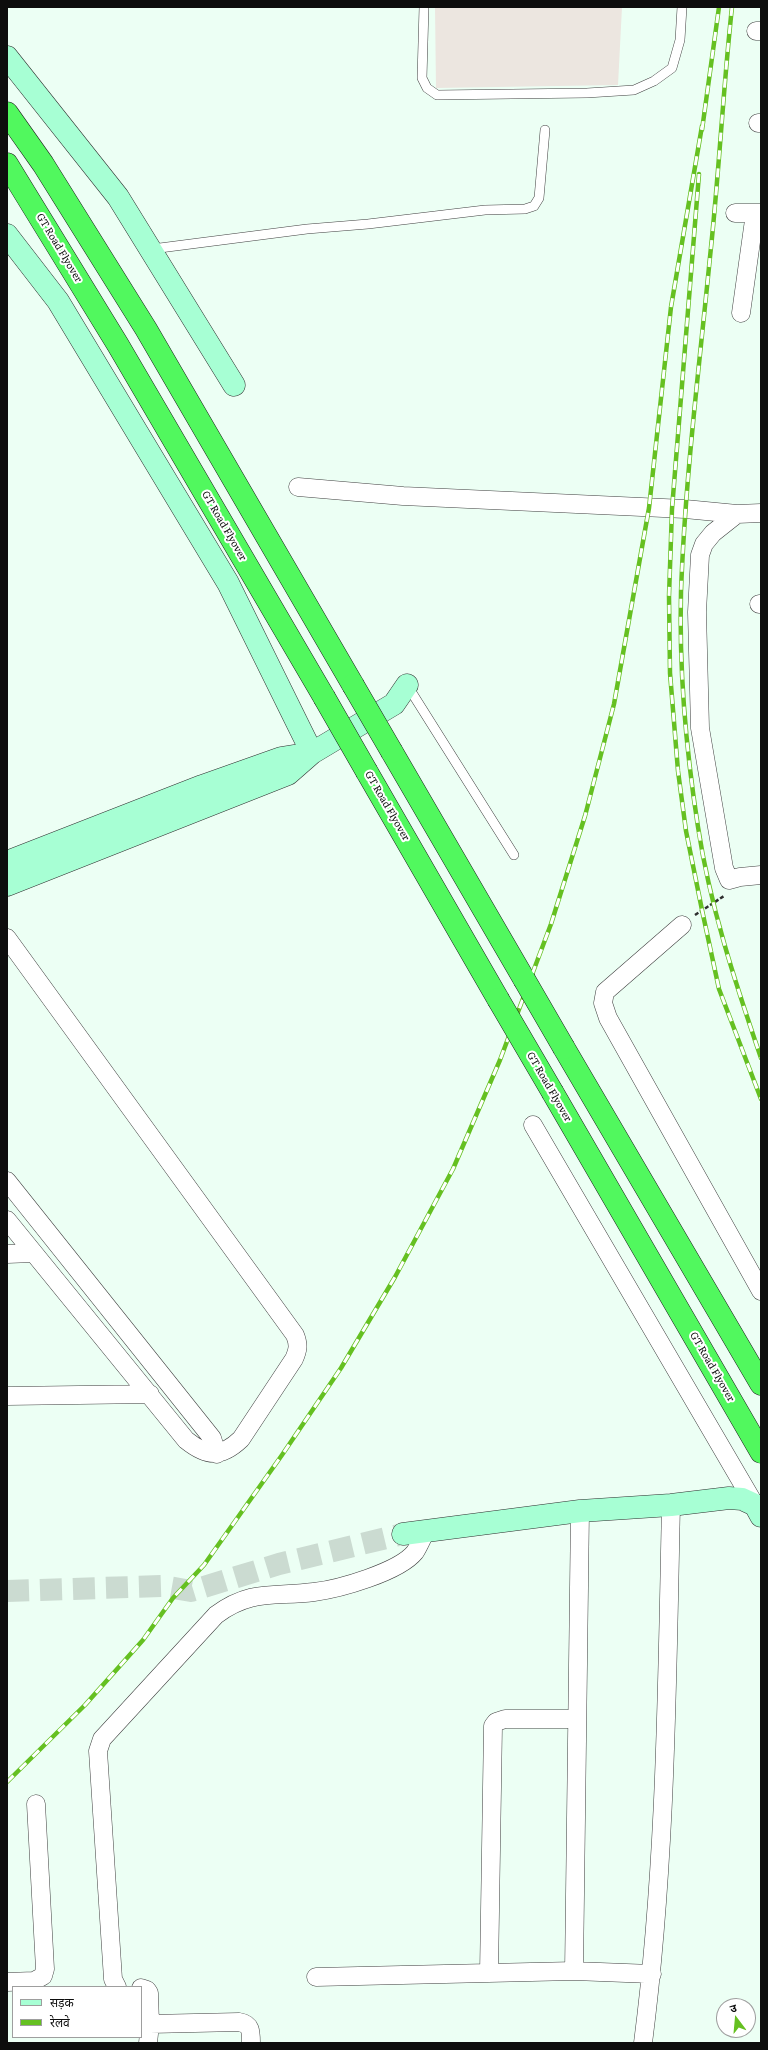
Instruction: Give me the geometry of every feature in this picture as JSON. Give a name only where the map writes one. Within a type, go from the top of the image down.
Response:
[{"type":"highway","points":[[7,113],[43,164],[146,329],[761,1384]]},
{"type":"highway","name":"GT Road Flyover","points":[[7,164],[122,351],[368,772],[552,1093],[761,1452]]},
{"type":"street","points":[[7,57],[118,197],[234,385]]},
{"type":"street","points":[[735,212],[758,213],[741,312]]},
{"type":"street","points":[[7,235],[58,301],[228,583],[312,752]]},
{"type":"street","points":[[298,487],[403,496],[685,509],[737,514],[761,513]]},
{"type":"street","points":[[737,514],[713,533],[704,544],[700,555],[697,612],[700,728],[724,868],[729,880],[740,877],[761,875]]},
{"type":"street","points":[[7,885],[288,774],[312,752],[394,704],[407,685]]},
{"type":"street","points":[[7,862],[216,781],[281,758],[312,752]]},
{"type":"street","points":[[682,925],[605,992],[603,1003],[608,1018],[761,1291]]},
{"type":"street","points":[[7,938],[295,1335],[298,1343],[298,1352],[235,1445],[217,1454],[199,1451],[186,1440],[150,1394],[33,1254],[7,1220]]},
{"type":"street","points":[[533,1125],[758,1510]]},
{"type":"street","points":[[7,1181],[212,1438],[217,1454]]},
{"type":"street","points":[[7,1254],[33,1254]]},
{"type":"street","points":[[7,1396],[150,1394]]},
{"type":"street","points":[[402,1534],[580,1511],[671,1505],[729,1498],[742,1499],[758,1510]]},
{"type":"street","points":[[644,2043],[652,1974],[666,1718],[671,1505]]},
{"type":"street","points":[[574,1971],[580,1511]]},
{"type":"street","points":[[116,1986],[113,1979],[98,1751],[102,1739],[216,1615],[231,1604],[261,1596],[314,1592],[337,1588],[366,1579],[409,1558],[415,1552],[426,1531]]},
{"type":"street","points":[[489,1973],[493,1726],[496,1722],[505,1719],[577,1720]]},
{"type":"street","points":[[7,1982],[34,1981],[43,1976],[45,1970],[36,1804]]},
{"type":"street","points":[[316,1977],[574,1971],[652,1974]]},
{"type":"street","points":[[142,1988],[147,1990],[149,1993],[150,2024],[148,2043]]},
{"type":"street","points":[[150,2024],[247,2023],[250,2028],[251,2043]]},
{"type":"lane","points":[[424,7],[422,78],[427,88],[437,95],[587,93],[634,90],[654,81],[672,68],[680,40],[682,7]]},
{"type":"lane","points":[[150,249],[307,229],[368,224],[485,210],[525,209],[534,206],[539,198],[545,130]]},
{"type":"lane","points":[[407,685],[514,855]]},
{"type":"path","points":[[682,925],[724,896],[728,891],[729,880]]},
{"type":"shaded area","points":[[435,7],[622,7],[618,85],[436,88]]},
{"type":"tunnel","points":[[7,1591],[163,1586],[191,1591],[279,1564],[403,1534]]},
{"type":"railway","points":[[702,130],[719,7]]},
{"type":"railway","points":[[732,7],[686,508],[681,592],[681,651],[687,739],[703,856],[724,944],[761,1058]]},
{"type":"railway","points":[[7,1782],[85,1705],[143,1640],[173,1598],[204,1565],[282,1455],[341,1368],[395,1277],[453,1169],[500,1060],[551,924],[585,816],[614,704],[649,508],[671,307],[702,126]]},
{"type":"railway","points":[[699,174],[672,509],[669,596],[670,673],[678,771],[686,831],[702,910],[719,989],[761,1099]]}]
